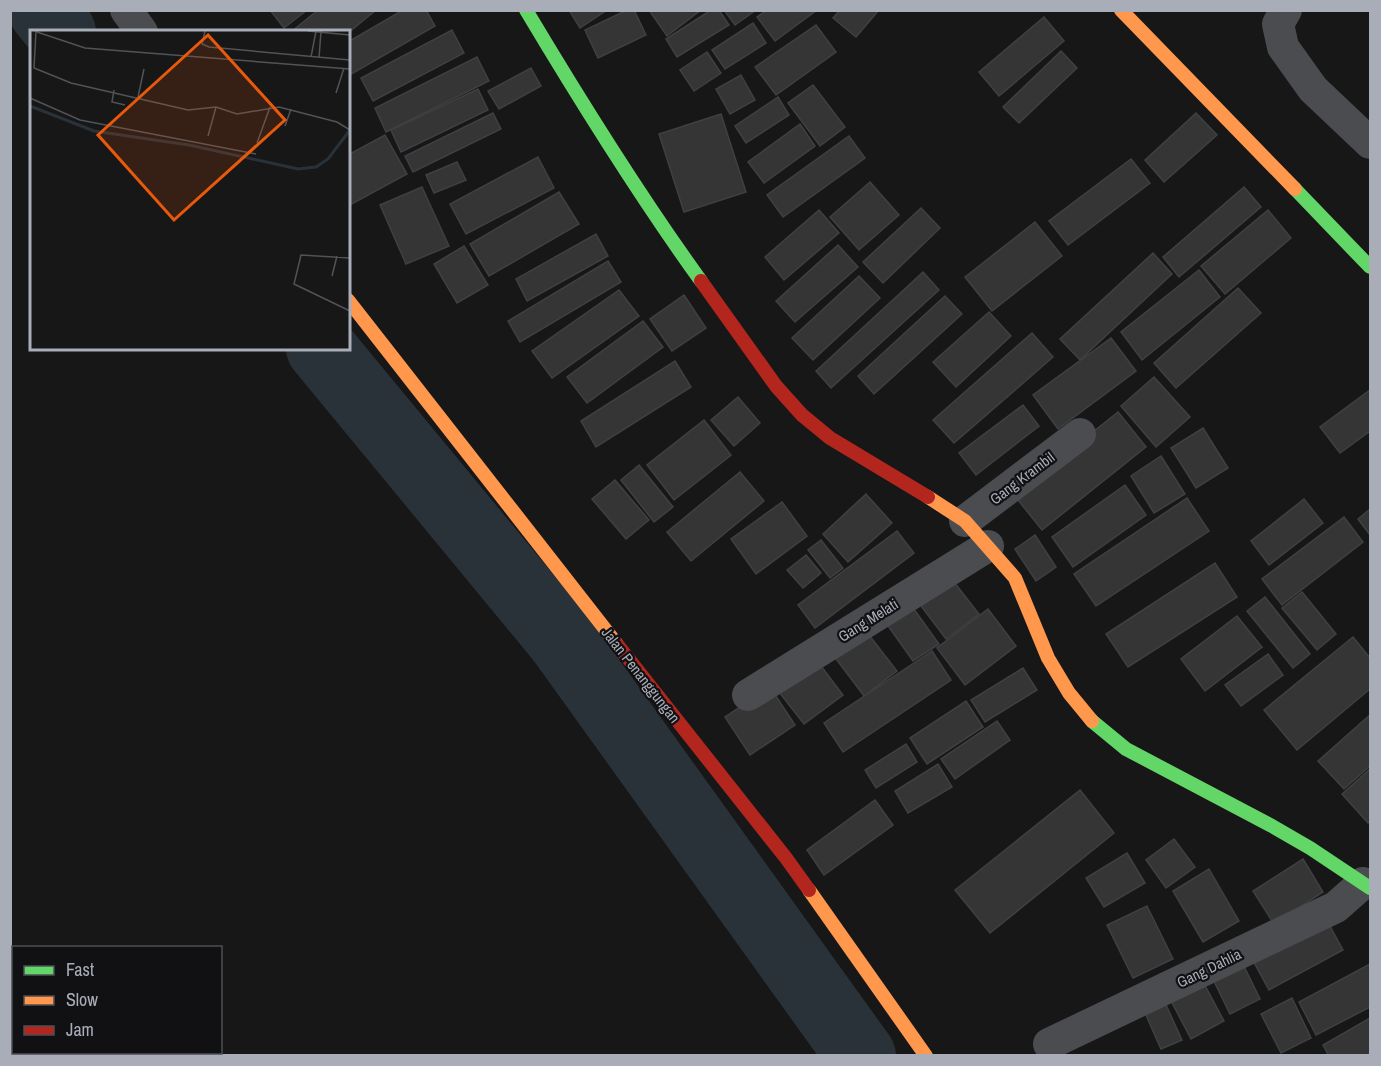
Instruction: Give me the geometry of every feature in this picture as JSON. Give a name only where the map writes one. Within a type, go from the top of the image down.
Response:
[{"type":"street","points":[[126,10],[141,30]]},
{"type":"street","points":[[526,10],[566,77],[676,247],[776,386],[802,415],[830,438],[964,521],[988,546],[1015,578],[1048,658],[1069,693],[1095,725],[1126,749],[1272,826],[1367,885]]},
{"type":"street","points":[[1121,10],[1371,267]]},
{"type":"street","points":[[1286,10],[1278,24],[1283,47],[1313,89],[1371,143]]},
{"type":"street","name":"Jalan Penanggungan","points":[[350,303],[786,858],[926,1056]]},
{"type":"street","name":"Gang Krambil","points":[[964,521],[1080,434]]},
{"type":"street","name":"Gang Melati","points":[[748,695],[988,546]]},
{"type":"street","name":"Gang Dahlia","points":[[1049,1044],[1336,907],[1367,885]]},
{"type":"building","points":[[270,10],[307,10],[284,28]]},
{"type":"building","points":[[318,10],[376,10],[350,31],[293,30]]},
{"type":"building","points":[[403,10],[426,10],[435,26],[350,75],[350,41]]},
{"type":"building","points":[[569,10],[607,10],[580,28]]},
{"type":"building","points":[[627,10],[634,10],[646,35],[598,58],[585,30]]},
{"type":"building","points":[[649,10],[701,10],[667,36]]},
{"type":"building","points":[[711,10],[719,10],[729,25],[677,57],[666,39]]},
{"type":"building","points":[[724,10],[756,10],[735,25]]},
{"type":"building","points":[[767,10],[817,10],[775,41],[757,17]]},
{"type":"building","points":[[840,10],[879,10],[856,37],[833,18]]},
{"type":"building","points":[[1044,17],[1064,41],[999,96],[979,72]]},
{"type":"building","points":[[753,23],[766,43],[725,69],[712,50]]},
{"type":"building","points":[[816,25],[836,52],[776,95],[755,67]]},
{"type":"building","points":[[452,30],[464,53],[373,101],[361,78]]},
{"type":"building","points":[[1061,51],[1077,68],[1019,123],[1003,107]]},
{"type":"building","points":[[707,52],[721,73],[694,91],[680,70]]},
{"type":"building","points":[[477,57],[489,81],[386,132],[375,108]]},
{"type":"building","points":[[531,68],[541,86],[499,109],[488,91]]},
{"type":"building","points":[[741,75],[755,100],[730,114],[716,89]]},
{"type":"building","points":[[813,85],[845,127],[820,146],[788,103]]},
{"type":"building","points":[[478,89],[488,110],[401,152],[391,130]]},
{"type":"building","points":[[778,97],[789,115],[746,143],[735,126]]},
{"type":"building","points":[[493,113],[501,129],[413,172],[405,156]]},
{"type":"building","points":[[1196,113],[1217,135],[1164,182],[1145,160]]},
{"type":"building","points":[[721,114],[746,192],[684,212],[659,134]]},
{"type":"building","points":[[800,124],[815,146],[764,183],[748,162]]},
{"type":"building","points":[[385,135],[407,174],[350,205],[350,154]]},
{"type":"building","points":[[849,136],[865,158],[783,217],[767,195]]},
{"type":"building","points":[[538,157],[554,188],[466,234],[450,204]]},
{"type":"building","points":[[1131,159],[1150,183],[1068,245],[1049,221]]},
{"type":"building","points":[[457,162],[466,180],[434,193],[426,175]]},
{"type":"building","points":[[870,182],[899,215],[859,250],[830,217]]},
{"type":"building","points":[[422,187],[449,246],[406,264],[380,205]]},
{"type":"building","points":[[1244,187],[1261,207],[1179,277],[1163,257]]},
{"type":"building","points":[[559,192],[579,224],[489,276],[470,244]]},
{"type":"building","points":[[921,208],[940,228],[883,283],[863,262]]},
{"type":"building","points":[[819,210],[839,233],[784,280],[765,257]]},
{"type":"building","points":[[1268,210],[1291,238],[1225,294],[1201,266]]},
{"type":"building","points":[[1035,222],[1062,256],[992,311],[965,277]]},
{"type":"building","points":[[596,234],[608,256],[527,301],[516,279]]},
{"type":"building","points":[[838,245],[858,267],[795,322],[776,301]]},
{"type":"building","points":[[464,246],[488,285],[457,303],[434,264]]},
{"type":"building","points":[[1153,253],[1172,274],[1080,360],[1060,339]]},
{"type":"building","points":[[608,261],[621,282],[520,342],[508,321]]},
{"type":"building","points":[[1199,270],[1220,297],[1142,360],[1121,332]]},
{"type":"building","points":[[923,272],[939,290],[831,388],[816,371]]},
{"type":"building","points":[[859,276],[880,298],[813,360],[792,338]]},
{"type":"building","points":[[1238,288],[1261,313],[1176,388],[1154,363]]},
{"type":"building","points":[[619,290],[639,316],[552,378],[532,351]]},
{"type":"building","points":[[684,295],[706,328],[672,351],[650,319]]},
{"type":"building","points":[[945,296],[962,314],[874,394],[858,376]]},
{"type":"building","points":[[989,312],[1011,336],[956,387],[933,362]]},
{"type":"building","points":[[643,321],[663,347],[587,403],[567,377]]},
{"type":"building","points":[[1032,333],[1053,357],[954,443],[933,420]]},
{"type":"building","points":[[1111,338],[1136,371],[1058,429],[1033,395]]},
{"type":"building","points":[[675,361],[691,387],[596,447],[581,421]]},
{"type":"building","points":[[1154,377],[1190,417],[1156,447],[1121,406]]},
{"type":"building","points":[[1370,390],[1370,431],[1340,453],[1320,427]]},
{"type":"building","points":[[738,397],[760,423],[734,446],[711,420]]},
{"type":"building","points":[[1023,405],[1039,426],[976,475],[959,453]]},
{"type":"building","points":[[1118,412],[1146,447],[1042,530],[1014,495]]},
{"type":"building","points":[[704,420],[731,455],[674,500],[647,465]]},
{"type":"building","points":[[1203,428],[1228,468],[1196,488],[1171,448]]},
{"type":"building","points":[[1161,456],[1185,494],[1154,513],[1131,476]]},
{"type":"building","points":[[639,465],[673,507],[654,522],[621,480]]},
{"type":"building","points":[[740,472],[764,501],[691,561],[667,532]]},
{"type":"building","points":[[615,480],[649,520],[626,539],[592,499]]},
{"type":"building","points":[[1125,485],[1146,515],[1073,567],[1052,537]]},
{"type":"building","points":[[866,494],[892,523],[848,562],[823,534]]},
{"type":"building","points":[[1187,498],[1209,531],[1096,606],[1074,574]]},
{"type":"building","points":[[1304,499],[1323,523],[1269,565],[1251,541]]},
{"type":"building","points":[[782,502],[807,536],[756,574],[731,539]]},
{"type":"building","points":[[1370,509],[1370,535],[1358,519]]},
{"type":"building","points":[[1344,517],[1363,542],[1282,605],[1262,579]]},
{"type":"building","points":[[897,531],[914,553],[815,628],[798,605]]},
{"type":"building","points":[[1035,535],[1056,567],[1036,581],[1015,549]]},
{"type":"building","points":[[821,540],[843,568],[830,578],[808,550]]},
{"type":"building","points":[[806,555],[821,573],[803,588],[787,570]]},
{"type":"building","points":[[1215,563],[1237,597],[1128,667],[1106,634]]},
{"type":"building","points":[[947,573],[979,614],[946,639],[915,598]]},
{"type":"building","points":[[1302,592],[1336,634],[1317,650],[1282,608]]},
{"type":"building","points":[[1265,597],[1310,654],[1293,668],[1247,611]]},
{"type":"building","points":[[906,598],[939,644],[913,661],[881,616]]},
{"type":"building","points":[[988,609],[1016,646],[965,685],[937,648]]},
{"type":"building","points":[[1237,616],[1262,647],[1205,691],[1181,659]]},
{"type":"building","points":[[862,626],[897,671],[864,696],[830,651]]},
{"type":"building","points":[[1353,637],[1370,658],[1370,689],[1297,750],[1264,710]]},
{"type":"building","points":[[932,651],[951,680],[843,752],[824,723]]},
{"type":"building","points":[[1268,654],[1283,675],[1241,706],[1225,685]]},
{"type":"building","points":[[815,658],[843,695],[804,724],[775,687]]},
{"type":"building","points":[[1023,668],[1037,690],[985,722],[971,700]]},
{"type":"building","points":[[770,687],[795,725],[750,755],[725,717]]},
{"type":"building","points":[[966,701],[983,727],[927,764],[910,738]]},
{"type":"building","points":[[1370,715],[1370,766],[1344,789],[1318,761]]},
{"type":"building","points":[[997,721],[1010,740],[955,779],[941,759]]},
{"type":"building","points":[[906,744],[917,762],[876,788],[865,770]]},
{"type":"building","points":[[938,764],[952,787],[908,813],[895,791]]},
{"type":"building","points":[[1370,769],[1370,821],[1368,823],[1342,794]]},
{"type":"building","points":[[1080,790],[1114,833],[990,933],[955,890]]},
{"type":"building","points":[[875,800],[893,825],[824,875],[807,850]]},
{"type":"building","points":[[1174,839],[1195,867],[1166,888],[1146,860]]},
{"type":"building","points":[[1127,853],[1145,883],[1104,907],[1086,878]]},
{"type":"building","points":[[1303,859],[1323,892],[1274,924],[1253,891]]},
{"type":"building","points":[[1209,869],[1239,921],[1203,942],[1173,891]]},
{"type":"building","points":[[1147,906],[1173,959],[1133,978],[1107,925]]},
{"type":"building","points":[[1325,917],[1343,950],[1269,990],[1251,957]]},
{"type":"building","points":[[1240,958],[1260,999],[1230,1014],[1210,973]]},
{"type":"building","points":[[1370,964],[1370,1007],[1316,1035],[1299,1002]]},
{"type":"building","points":[[1201,978],[1224,1021],[1191,1039],[1168,995]]},
{"type":"building","points":[[1162,996],[1182,1040],[1161,1049],[1141,1004]]},
{"type":"building","points":[[1292,998],[1311,1038],[1281,1053],[1261,1014]]},
{"type":"building","points":[[1370,1018],[1370,1052],[1365,1056],[1329,1056],[1323,1045]]},
{"type":"waterway","points":[[43,10],[59,30]]},
{"type":"waterway","points":[[323,350],[562,640],[861,1056]]},
{"type":"traffic: fast","points":[[526,10],[611,147],[701,281]]},
{"type":"traffic: fast","points":[[1295,189],[1370,267]]},
{"type":"traffic: fast","points":[[1092,721],[1126,749],[1272,826],[1370,888]]},
{"type":"traffic: slow","points":[[1121,10],[1295,189]]},
{"type":"traffic: slow","points":[[350,303],[616,643]]},
{"type":"traffic: slow","points":[[928,497],[965,521],[1015,578],[1048,658],[1069,693],[1092,721]]},
{"type":"traffic: slow","points":[[809,890],[926,1056]]},
{"type":"traffic: jam","points":[[701,281],[776,386],[802,415],[830,438],[928,497]]},
{"type":"traffic: jam","points":[[616,643],[809,890]]}]
